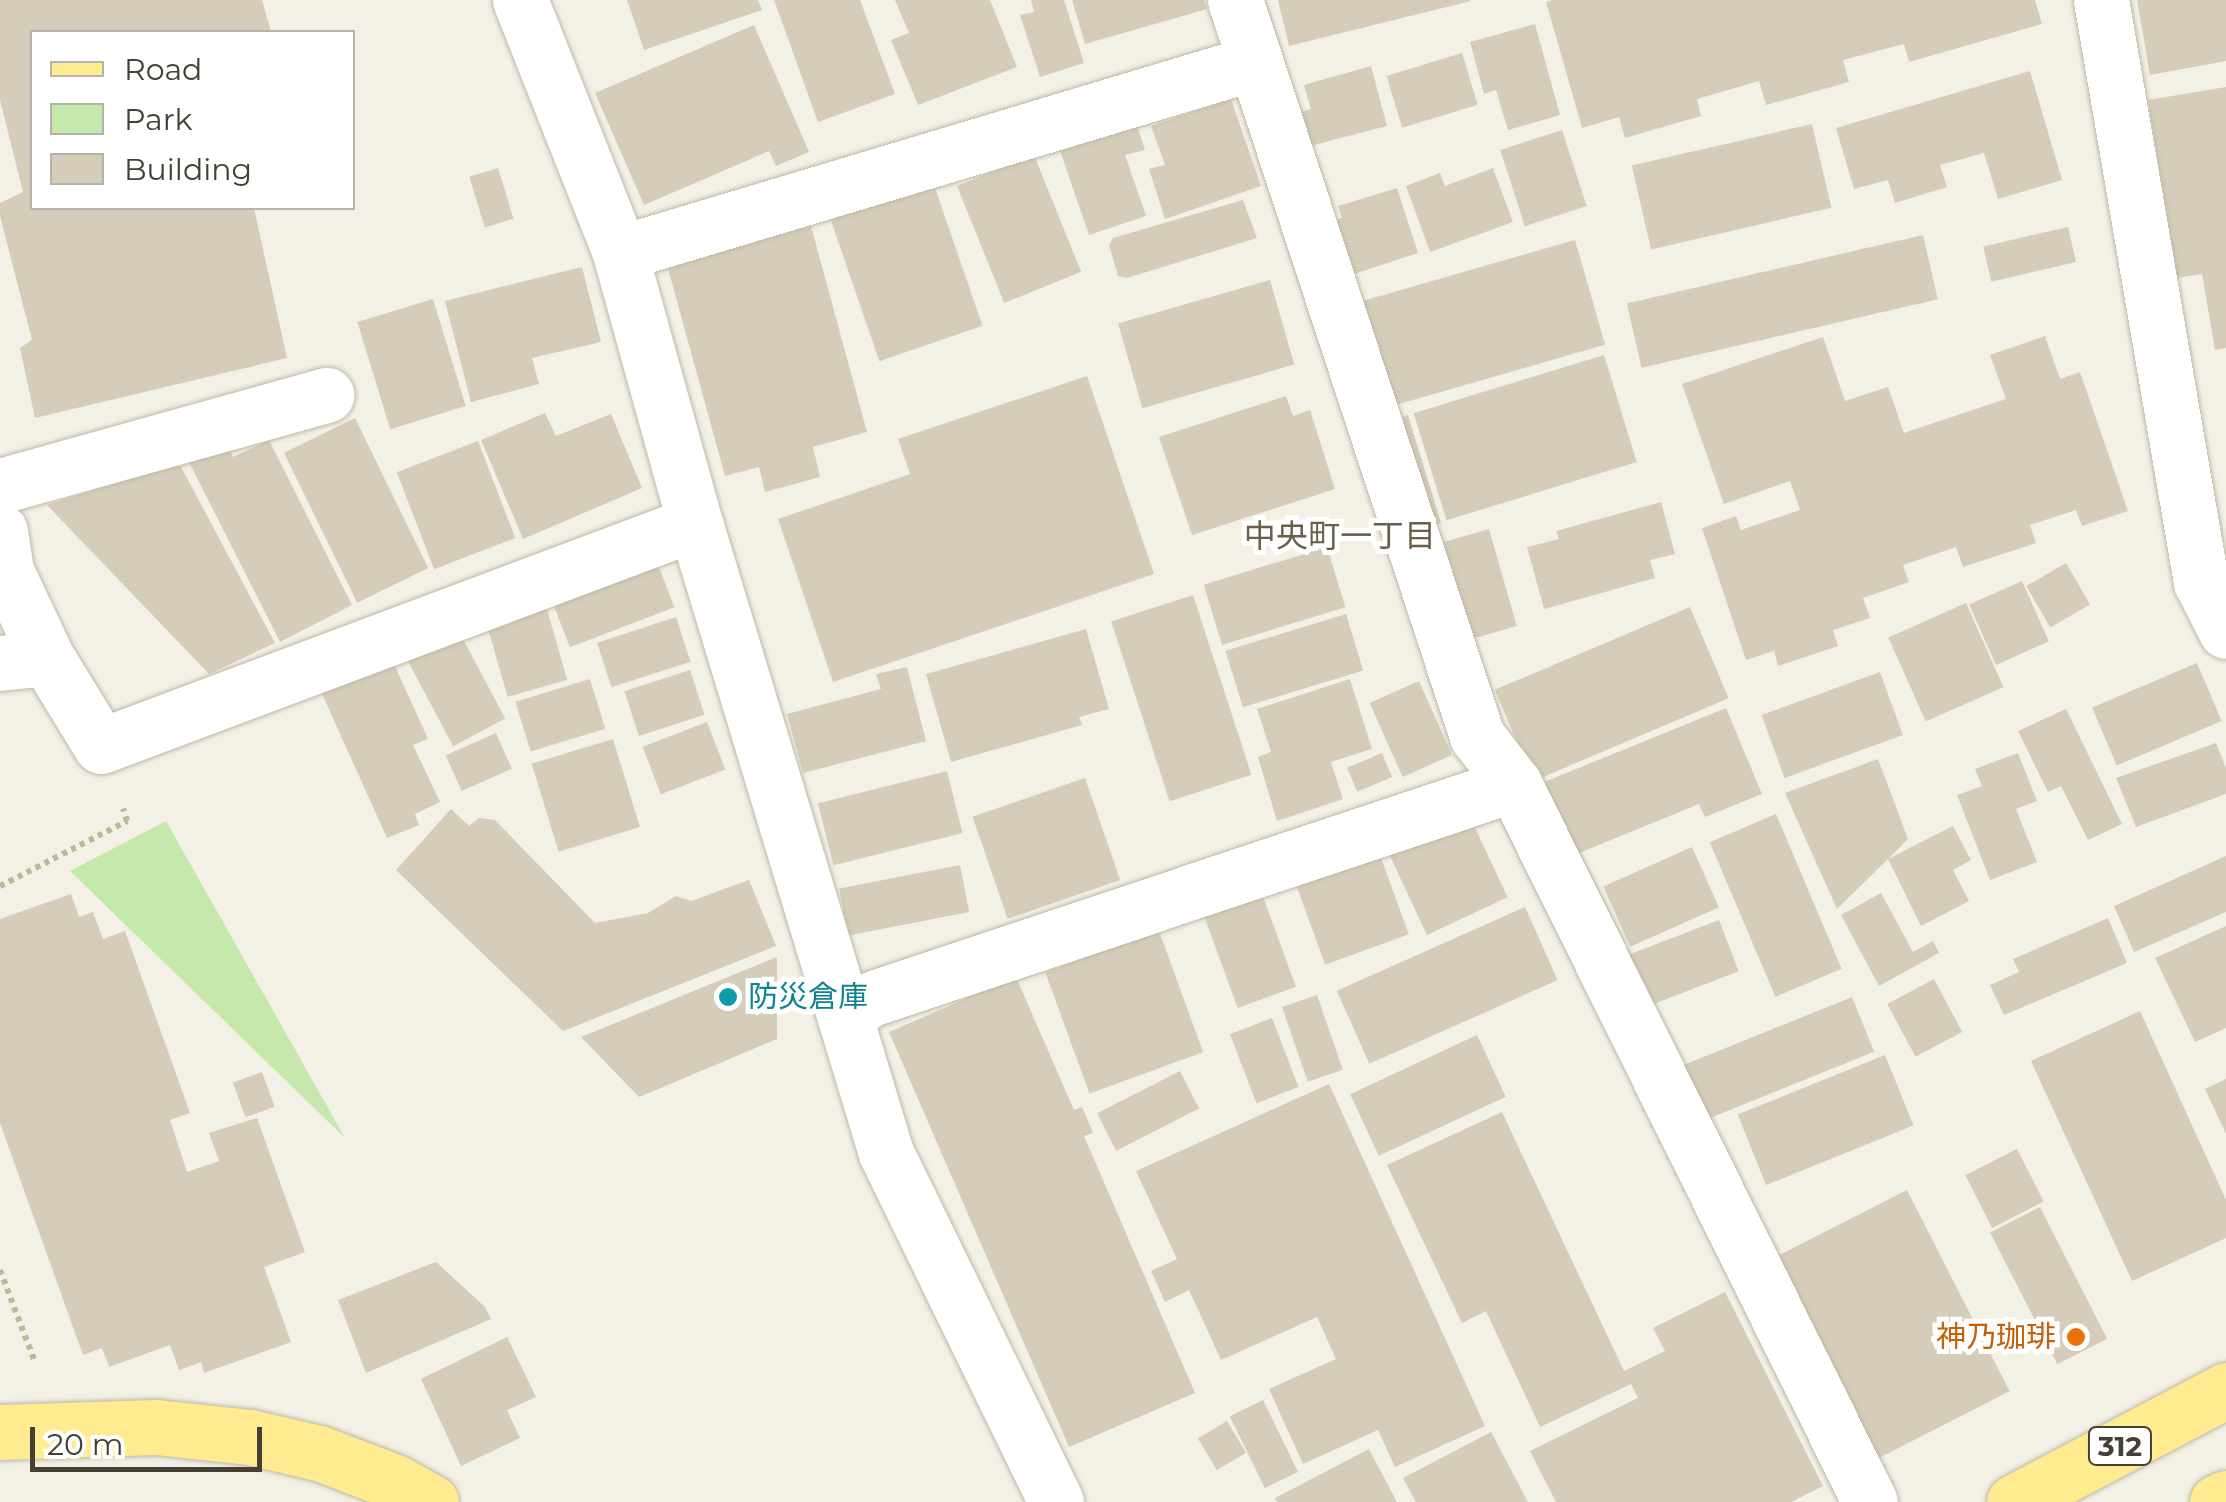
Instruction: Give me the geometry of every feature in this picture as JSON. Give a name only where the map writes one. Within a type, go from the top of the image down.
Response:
[{"type":"main road","name":"312","points":[[2014,1502],[2226,1390]]},
{"type":"main road","points":[[0,1432],[156,1427],[250,1437],[319,1453],[395,1482],[431,1502]]},
{"type":"main road","points":[[2217,1502],[2226,1498]]},
{"type":"street","points":[[520,0],[620,253],[695,523],[886,1153],[1056,1502]]},
{"type":"street","points":[[1234,0],[1477,736],[1514,784],[1870,1502]]},
{"type":"street","points":[[2101,0],[2201,582],[2226,632]]},
{"type":"street","points":[[620,253],[1252,63]]},
{"type":"street","points":[[0,486],[327,396]]},
{"type":"street","points":[[0,531],[24,660],[102,746],[695,523]]},
{"type":"street","points":[[846,1018],[868,1000],[1514,784]]},
{"type":"path","points":[[0,886],[127,821],[102,746]]},
{"type":"path","points":[[0,1270],[61,1430]]},
{"type":"green space","points":[[166,821],[345,1138],[70,871]]},
{"type":"building","points":[[0,0],[262,0],[270,30],[30,30],[30,210],[254,210],[287,358],[35,418],[20,348],[32,340],[0,216],[0,203],[23,192],[0,100]]},
{"type":"building","points":[[627,0],[758,0],[762,10],[644,50]]},
{"type":"building","points":[[774,0],[860,0],[895,94],[818,122]]},
{"type":"building","points":[[895,0],[990,0],[1017,67],[918,105],[891,40],[909,33]]},
{"type":"building","points":[[1031,0],[1064,0],[1084,63],[1040,77],[1020,15],[1034,12]]},
{"type":"building","points":[[1072,0],[1204,0],[1207,9],[1085,44]]},
{"type":"building","points":[[1278,0],[1470,0],[1471,1],[1289,46]]},
{"type":"building","points":[[2035,0],[2042,24],[1909,62],[1904,44],[1843,60],[1849,82],[1766,105],[1759,81],[1697,99],[1701,116],[1625,138],[1619,117],[1582,128],[1546,2]]},
{"type":"building","points":[[2137,0],[2226,0],[2226,61],[2150,75]]},
{"type":"building","points":[[1535,24],[1560,115],[1508,130],[1496,90],[1484,94],[1470,42]]},
{"type":"building","points":[[754,25],[809,152],[776,166],[769,151],[644,205],[595,93]]},
{"type":"building","points":[[1462,53],[1478,105],[1402,128],[1386,76]]},
{"type":"building","points":[[1371,66],[1387,126],[1310,146],[1300,112],[1311,109],[1304,85]]},
{"type":"building","points":[[2030,71],[2062,180],[1998,199],[1984,153],[1940,165],[1947,187],[1895,203],[1888,180],[1854,189],[1836,128]]},
{"type":"building","points":[[2226,87],[2226,348],[2215,350],[2202,274],[2177,278],[2148,100]]},
{"type":"building","points":[[1231,99],[1261,186],[1165,219],[1149,169],[1165,165],[1151,126]]},
{"type":"building","points":[[1134,116],[1145,150],[1125,155],[1146,216],[1089,235],[1057,142]]},
{"type":"building","points":[[1812,124],[1831,208],[1651,249],[1632,166]]},
{"type":"building","points":[[1562,130],[1587,206],[1525,226],[1500,150]]},
{"type":"building","points":[[1034,155],[1081,272],[1004,303],[957,186]]},
{"type":"building","points":[[498,168],[513,219],[485,227],[469,177]]},
{"type":"building","points":[[1493,168],[1513,222],[1430,252],[1406,186],[1440,173],[1445,186]]},
{"type":"building","points":[[933,182],[982,326],[879,361],[830,217]]},
{"type":"building","points":[[1397,188],[1418,253],[1342,278],[1325,224],[1342,218],[1338,206]]},
{"type":"building","points":[[1243,200],[1257,238],[1127,278],[1118,276],[1109,245],[1113,238]]},
{"type":"building","points":[[811,226],[867,432],[813,447],[820,477],[765,492],[759,467],[725,476],[667,265]]},
{"type":"building","points":[[2068,227],[2076,262],[1991,282],[1983,247]]},
{"type":"building","points":[[1923,235],[1938,299],[1642,368],[1627,303]]},
{"type":"building","points":[[1575,240],[1605,345],[1394,405],[1364,301]]},
{"type":"building","points":[[582,267],[601,342],[532,358],[539,384],[471,402],[445,301]]},
{"type":"building","points":[[1270,280],[1294,365],[1142,408],[1118,324]]},
{"type":"building","points":[[433,299],[466,406],[390,429],[357,322]]},
{"type":"building","points":[[2045,336],[2060,379],[2080,372],[2128,511],[2082,526],[2076,510],[2030,525],[2036,543],[1963,567],[1956,547],[1903,565],[1909,582],[1863,598],[1870,618],[1833,630],[1838,646],[1778,666],[1774,651],[1746,660],[1702,528],[1736,516],[1741,530],[1800,510],[1790,481],[1724,504],[1682,384],[1823,337],[1845,401],[1888,387],[1904,433],[2006,399],[1990,355]]},
{"type":"building","points":[[1604,355],[1637,462],[1446,520],[1414,413]]},
{"type":"building","points":[[1087,376],[1154,574],[833,682],[778,519],[910,474],[898,439]]},
{"type":"building","points":[[1286,396],[1293,416],[1310,410],[1335,489],[1192,535],[1159,437]]},
{"type":"building","points":[[545,413],[556,436],[611,414],[642,488],[523,539],[481,440]]},
{"type":"building","points":[[1408,415],[1441,523],[1410,532],[1377,424]]},
{"type":"building","points":[[355,418],[428,568],[357,603],[284,453]]},
{"type":"building","points":[[269,440],[352,605],[280,642],[189,462],[227,444],[233,457]]},
{"type":"building","points":[[478,441],[515,538],[434,569],[397,472]]},
{"type":"building","points":[[179,463],[275,643],[209,674],[47,505]]},
{"type":"building","points":[[1661,502],[1675,554],[1650,560],[1655,578],[1544,609],[1527,547],[1559,539],[1556,531]]},
{"type":"building","points":[[1489,529],[1517,626],[1453,644],[1426,547]]},
{"type":"building","points":[[1327,547],[1345,607],[1222,645],[1204,585]]},
{"type":"building","points":[[654,554],[674,607],[570,647],[549,594]]},
{"type":"building","points":[[2066,563],[2090,605],[2050,628],[2026,586]]},
{"type":"building","points":[[2022,581],[2049,641],[1996,665],[1969,605]]},
{"type":"building","points":[[1193,595],[1251,775],[1170,801],[1111,622]]},
{"type":"building","points":[[544,599],[567,680],[508,697],[484,616]]},
{"type":"building","points":[[1966,603],[2003,687],[1926,722],[1888,638]]},
{"type":"building","points":[[1690,607],[1729,698],[1534,781],[1495,690]]},
{"type":"building","points":[[1346,614],[1363,670],[1243,707],[1226,651]]},
{"type":"building","points":[[676,617],[691,662],[612,687],[597,643]]},
{"type":"building","points":[[455,624],[505,718],[453,746],[403,652]]},
{"type":"building","points":[[1086,629],[1109,709],[1079,717],[1082,725],[951,762],[926,674]]},
{"type":"building","points":[[389,653],[428,739],[413,745],[440,802],[415,814],[419,825],[387,838],[318,685]]},
{"type":"building","points":[[2197,663],[2222,721],[2117,766],[2092,708]]},
{"type":"building","points":[[907,667],[926,741],[803,773],[787,714],[881,689],[876,674]]},
{"type":"building","points":[[690,670],[705,715],[639,736],[624,691]]},
{"type":"building","points":[[1880,672],[1903,735],[1785,778],[1762,715]]},
{"type":"building","points":[[590,679],[605,729],[531,752],[515,702]]},
{"type":"building","points":[[1350,679],[1372,749],[1331,762],[1343,799],[1277,821],[1258,757],[1271,752],[1257,709]]},
{"type":"building","points":[[1419,681],[1452,755],[1403,777],[1370,703]]},
{"type":"building","points":[[1726,708],[1762,794],[1705,817],[1699,804],[1562,860],[1532,787]]},
{"type":"building","points":[[2066,709],[2122,824],[2088,840],[2061,786],[2048,792],[2018,731]]},
{"type":"building","points":[[707,722],[725,770],[661,794],[643,747]]},
{"type":"building","points":[[496,733],[512,769],[462,791],[446,755]]},
{"type":"building","points":[[613,739],[640,827],[559,852],[532,764]]},
{"type":"building","points":[[2216,743],[2226,768],[2226,794],[2136,827],[2116,778]]},
{"type":"building","points":[[1382,753],[1392,777],[1357,792],[1347,768]]},
{"type":"building","points":[[2018,753],[2037,801],[2016,809],[2037,862],[1990,880],[1957,795],[1982,786],[1975,769]]},
{"type":"building","points":[[1878,759],[1908,839],[1837,909],[1785,793]]},
{"type":"building","points":[[947,771],[962,833],[833,865],[818,803]]},
{"type":"building","points":[[1085,778],[1120,880],[1008,919],[972,817]]},
{"type":"building","points":[[1464,804],[1508,897],[1427,935],[1383,842]]},
{"type":"building","points":[[451,809],[469,826],[479,818],[495,820],[595,923],[648,913],[676,896],[691,901],[749,880],[776,946],[563,1031],[396,870]]},
{"type":"building","points":[[1776,814],[1842,969],[1775,997],[1710,842]]},
{"type":"building","points":[[1953,826],[1971,860],[1953,870],[1969,901],[1921,926],[1888,859]]},
{"type":"building","points":[[1376,844],[1409,934],[1325,965],[1292,874]]},
{"type":"building","points":[[1692,847],[1719,907],[1630,947],[1603,886]]},
{"type":"building","points":[[2226,856],[2226,912],[2134,952],[2114,906]]},
{"type":"building","points":[[960,865],[969,912],[848,936],[839,888]]},
{"type":"building","points":[[1261,891],[1296,987],[1238,1008],[1203,912]]},
{"type":"building","points":[[1881,893],[1913,952],[1933,941],[1939,953],[1879,986],[1841,915]]},
{"type":"building","points":[[71,894],[79,917],[93,912],[103,939],[125,931],[190,1113],[170,1120],[187,1172],[219,1161],[209,1133],[257,1118],[305,1252],[264,1267],[291,1342],[204,1373],[201,1362],[179,1370],[170,1345],[109,1367],[102,1348],[83,1355],[0,1123],[0,919]]},
{"type":"building","points":[[1525,907],[1558,980],[1369,1064],[1337,991]]},
{"type":"building","points":[[2108,918],[2127,963],[2004,1015],[1990,985],[2019,972],[2013,959]]},
{"type":"building","points":[[1719,920],[1739,971],[1638,1010],[1618,959]]},
{"type":"building","points":[[2226,926],[2226,1028],[2195,1042],[2155,958]]},
{"type":"building","points":[[1159,931],[1203,1052],[1089,1094],[1045,972]]},
{"type":"building","name":"防災倉庫","points":[[777,957],[777,1039],[639,1097],[581,1037]]},
{"type":"building","points":[[1016,977],[1074,1110],[1082,1107],[1093,1133],[1084,1136],[1195,1393],[1069,1447],[889,1032]]},
{"type":"building","points":[[1934,979],[1962,1032],[1915,1057],[1887,1004]]},
{"type":"building","points":[[1317,995],[1343,1070],[1308,1082],[1282,1007]]},
{"type":"building","points":[[1852,997],[1874,1052],[1695,1124],[1673,1069]]},
{"type":"building","points":[[2140,1011],[2226,1200],[2226,1238],[2132,1281],[2031,1061]]},
{"type":"building","points":[[1272,1018],[1299,1087],[1257,1103],[1230,1034]]},
{"type":"building","points":[[1477,1035],[1506,1097],[1379,1156],[1350,1094]]},
{"type":"building","points":[[1885,1055],[1913,1125],[1766,1185],[1738,1115]]},
{"type":"building","points":[[1180,1071],[1199,1108],[1116,1151],[1097,1113]]},
{"type":"building","points":[[262,1072],[275,1107],[246,1117],[233,1083]]},
{"type":"building","points":[[2226,1079],[2226,1134],[2205,1089]]},
{"type":"building","points":[[1329,1084],[1485,1426],[1395,1467],[1378,1430],[1303,1464],[1269,1389],[1336,1359],[1317,1317],[1221,1360],[1189,1290],[1165,1302],[1151,1271],[1177,1259],[1136,1171]]},
{"type":"building","points":[[1502,1112],[1624,1371],[1665,1351],[1653,1328],[1725,1292],[1823,1486],[1791,1502],[1556,1502],[1530,1451],[1638,1398],[1631,1384],[1540,1427],[1486,1311],[1462,1323],[1387,1165]]},
{"type":"building","points":[[2017,1149],[2044,1202],[1992,1228],[1965,1175]]},
{"type":"building","points":[[1907,1190],[2010,1391],[1866,1464],[1764,1263]]},
{"type":"building","points":[[2040,1207],[2107,1339],[2057,1364],[1990,1232]]},
{"type":"building","points":[[436,1262],[485,1307],[491,1319],[366,1373],[338,1300]]},
{"type":"building","points":[[507,1337],[536,1397],[507,1410],[520,1438],[461,1466],[421,1379]]},
{"type":"building","points":[[1263,1400],[1298,1472],[1265,1488],[1230,1416]]},
{"type":"building","points":[[1227,1421],[1246,1453],[1217,1470],[1198,1439]]},
{"type":"building","points":[[1491,1432],[1528,1502],[1416,1502],[1403,1478]]},
{"type":"building","points":[[1369,1449],[1397,1502],[1277,1502],[1275,1498]]},
{"type":"place","name":"防災倉庫","points":[[728,997]]},
{"type":"place","name":"神乃珈琲","points":[[2076,1337]]},
{"type":"district","name":"中央町一丁目","points":[[1340,536]]}]
